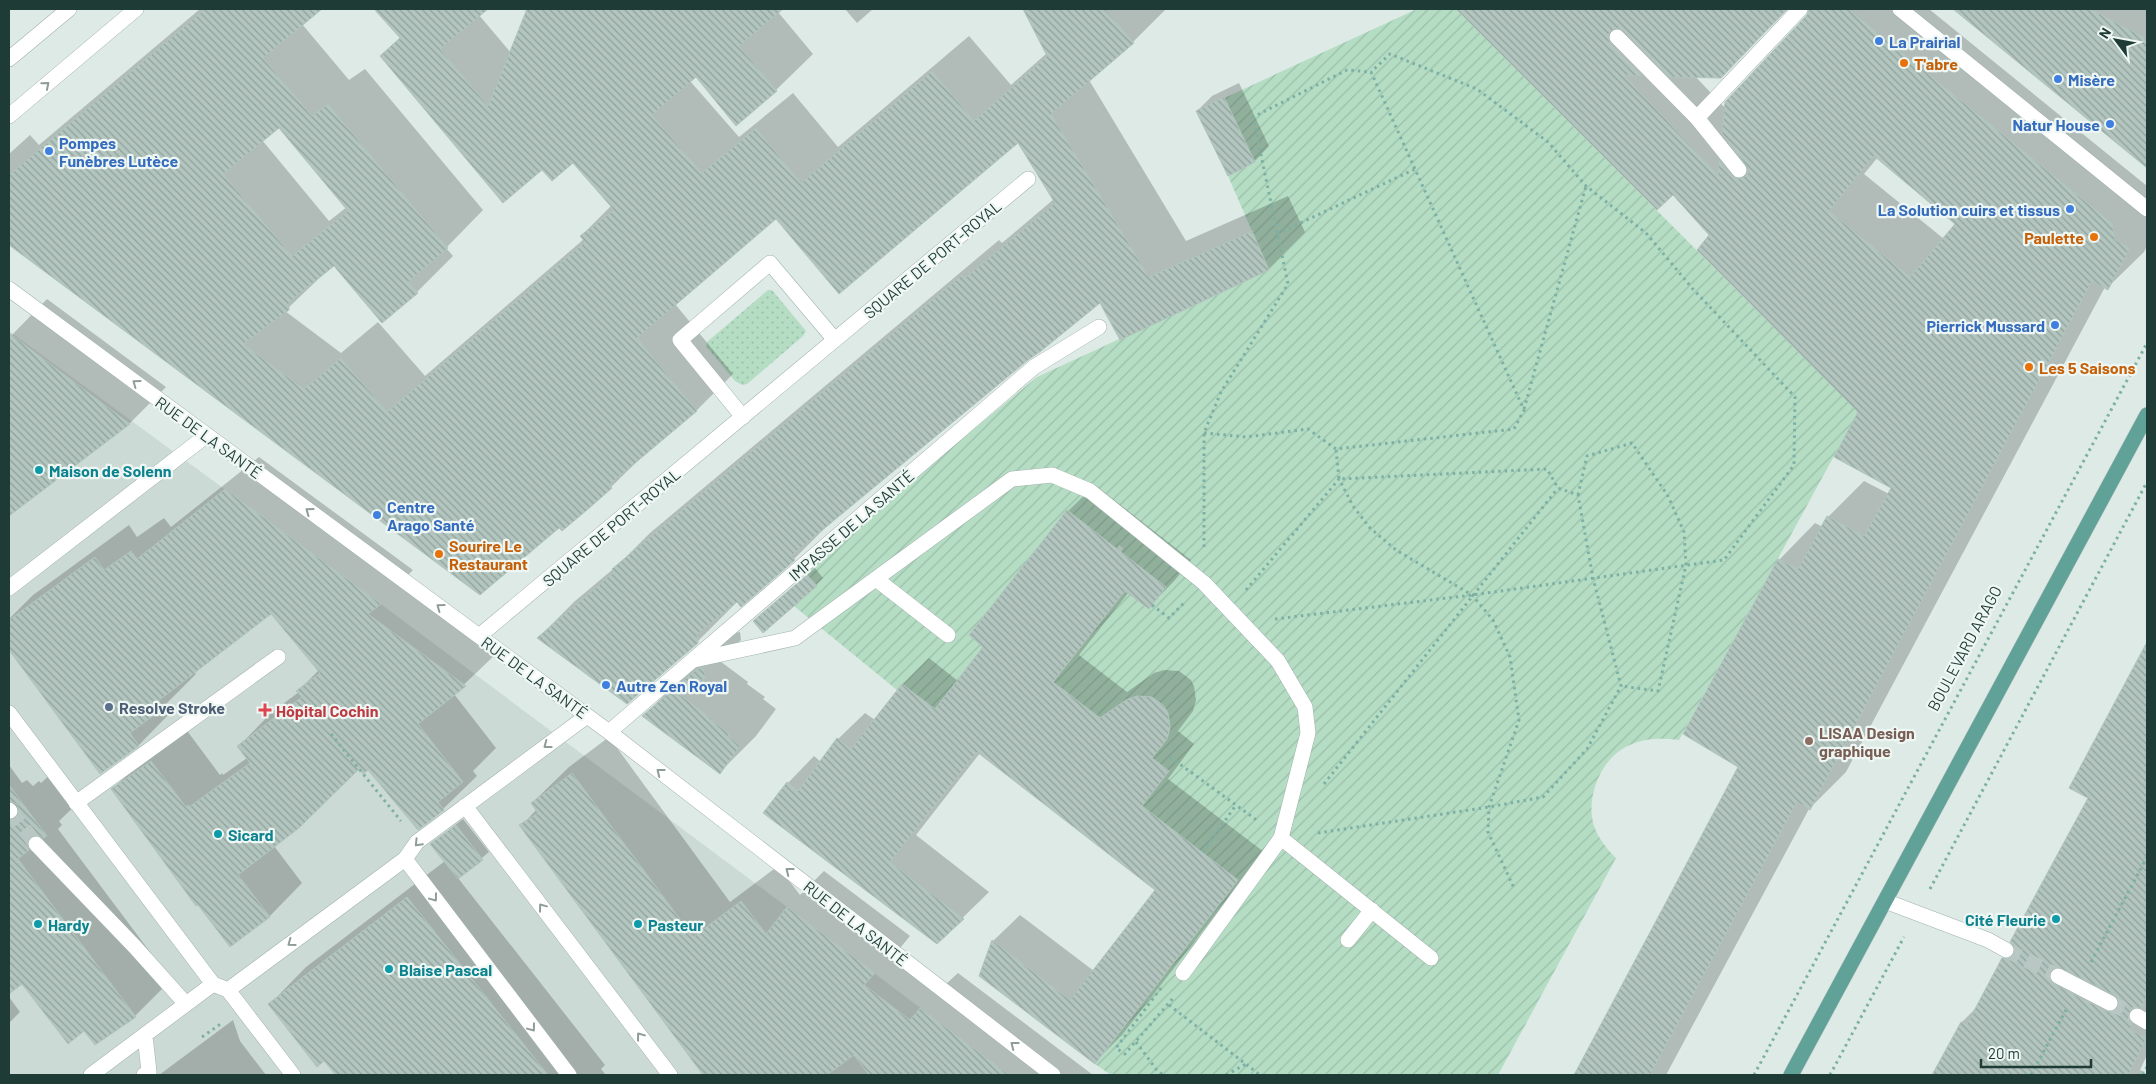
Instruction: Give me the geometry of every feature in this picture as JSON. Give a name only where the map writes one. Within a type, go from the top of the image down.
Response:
[{"type":"main road","points":[[1791,1075],[2147,415]]},
{"type":"street","points":[[9,59],[68,9]]},
{"type":"street","points":[[9,116],[136,9]]},
{"type":"street","points":[[1697,118],[1800,9]]},
{"type":"street","points":[[1900,9],[2147,209]]},
{"type":"street","points":[[1617,37],[1697,118],[1739,170]]},
{"type":"street","name":"SQUARE DE PORT-ROYAL","points":[[479,636],[1028,179]]},
{"type":"street","points":[[743,417],[680,340],[770,263],[835,340]]},
{"type":"street","name":"RUE DE LA SANTÉ","points":[[9,289],[609,732],[1053,1075]]},
{"type":"street","name":"IMPASSE DE LA SANTÉ","points":[[609,732],[1034,367],[1099,327]]},
{"type":"street","points":[[9,588],[207,435]]},
{"type":"street","points":[[694,660],[795,638],[1012,479],[1052,475],[1090,491],[1204,583],[1278,661],[1305,707],[1308,733],[1281,838],[1183,973]]},
{"type":"street","points":[[876,579],[948,635]]},
{"type":"street","points":[[76,803],[278,657]]},
{"type":"street","points":[[9,714],[213,984],[228,990],[292,1075]]},
{"type":"street","points":[[228,990],[405,860],[417,842],[586,716]]},
{"type":"street","points":[[465,806],[670,1075]]},
{"type":"street","points":[[1281,838],[1431,958]]},
{"type":"street","points":[[36,844],[135,947],[186,1004]]},
{"type":"street","points":[[405,860],[569,1075]]},
{"type":"street","points":[[1885,901],[1988,940],[2006,950]]},
{"type":"street","points":[[1348,940],[1372,910]]},
{"type":"street","points":[[2058,976],[2110,1003]]},
{"type":"street","points":[[91,1075],[213,984]]},
{"type":"street","points":[[144,1035],[149,1072],[144,1075]]},
{"type":"path","points":[[1152,605],[1169,618],[1204,583],[1204,433],[1222,392],[1288,284],[1252,117],[1347,70],[1371,72],[1390,54],[1477,89],[1548,142],[1586,186],[1646,233],[1692,288],[1795,397],[1794,465],[1724,560],[1472,595],[1243,623]]},
{"type":"path","points":[[1371,72],[1524,410]]},
{"type":"path","points":[[1277,234],[1415,169]]},
{"type":"path","points":[[1204,433],[1246,437],[1308,429],[1336,449],[1514,429],[1524,410],[1586,186]]},
{"type":"path","name":"BOULEVARD ARAGO","points":[[1754,1075],[2147,343]]},
{"type":"path","points":[[1170,757],[1281,838],[1489,807],[1543,797],[1587,749],[1621,686],[1593,578],[1578,496],[1587,456],[1632,444],[1668,496],[1681,525],[1684,532],[1686,565],[1658,691],[1621,686]]},
{"type":"path","points":[[1336,449],[1339,479],[1352,506],[1370,528],[1396,550],[1472,595],[1493,620],[1510,657],[1519,720],[1489,807],[1488,832],[1514,888]]},
{"type":"path","points":[[1230,610],[1339,479],[1547,469],[1558,488],[1578,496]]},
{"type":"path","points":[[1830,1075],[2147,482]]},
{"type":"path","points":[[1318,791],[1558,488]]},
{"type":"path","points":[[331,734],[417,842]]},
{"type":"path","points":[[1203,852],[1236,806]]},
{"type":"path","points":[[2031,1075],[2147,857]]},
{"type":"path","points":[[1164,984],[1116,1048],[1126,1054],[1169,1005],[1188,977],[1183,973]]},
{"type":"path","points":[[1169,1005],[1260,1075]]},
{"type":"path","points":[[202,1037],[242,1008]]},
{"type":"path","points":[[1136,1042],[1156,1069],[1163,1075]]},
{"type":"path","points":[[1226,1075],[1246,1064]]},
{"type":"path","points":[[2143,1075],[2147,1067]]},
{"type":"shaded area","name":"Hôpital Cochin","points":[[9,331],[354,584],[1009,1075],[9,1075]]},
{"type":"green space","points":[[1417,9],[1456,9],[1858,412],[1679,740],[1654,739],[1630,745],[1620,751],[1603,768],[1594,791],[1592,815],[1598,835],[1616,858],[1498,1075],[1111,1075],[1095,1064],[1238,880],[1142,806],[1169,771],[1152,758],[1167,739],[1170,727],[1166,711],[1161,704],[1147,696],[1130,698],[1119,705],[1106,723],[1044,694],[1125,591],[1121,552],[1123,548],[1119,545],[1117,549],[1067,511],[969,635],[994,656],[966,669],[930,715],[911,691],[902,684],[897,690],[794,606],[817,586],[803,570],[1037,377],[1269,270],[1228,176],[1196,111]]},
{"type":"green space","points":[[768,290],[772,290],[806,331],[803,336],[747,384],[742,385],[735,381],[706,346],[707,342]]},
{"type":"building","points":[[205,9],[322,9],[263,58],[312,116],[328,104],[448,248],[408,282],[418,293],[382,323],[334,266],[289,302],[289,310],[243,344],[304,389],[341,358],[387,412],[585,242],[580,236],[614,210],[573,163],[552,181],[542,170],[503,203],[380,56],[400,38],[374,9],[488,9],[440,49],[488,106],[527,9],[783,9],[739,46],[777,91],[736,126],[696,77],[652,115],[702,173],[756,128],[801,183],[932,71],[974,121],[1047,56],[1023,9],[1105,9],[1134,43],[1051,114],[1149,277],[1252,231],[1269,270],[1120,340],[1100,303],[1028,360],[791,556],[795,560],[741,607],[737,602],[697,634],[698,643],[627,704],[537,638],[614,572],[612,569],[888,337],[962,275],[965,278],[1055,203],[1018,143],[839,294],[776,219],[637,338],[697,411],[609,485],[612,488],[587,510],[562,531],[559,528],[480,595],[9,245],[9,175]],"holes":[[[279,128],[348,211],[292,256],[223,174]]]},
{"type":"building","points":[[1456,9],[1787,9],[1721,78],[1669,77],[1623,30],[1614,28],[1608,35],[1610,44],[1642,76],[1624,75],[1718,175],[1719,161],[1732,176],[1740,179],[1748,174],[1748,168],[1722,134],[1725,102],[1807,15],[1809,9],[1848,9],[2112,223],[2115,240],[2130,248],[2108,290],[2092,281],[1810,810],[1797,802],[1650,1075],[1574,1075],[1738,767],[1683,734],[1778,559],[1798,569],[1827,516],[1864,536],[1891,488],[1834,457],[1858,412],[1697,250],[1709,235],[1673,195],[1657,210]],"holes":[[[1874,156],[1955,224],[1910,277],[1829,211]]]},
{"type":"building","points":[[1953,9],[2090,9],[2147,39],[2147,168]]},
{"type":"building","points":[[1224,97],[1255,162],[1228,176],[1196,111]]},
{"type":"building","name":"Maison de Solenn","points":[[9,333],[130,424],[9,516]]},
{"type":"building","points":[[225,489],[381,604],[368,614],[466,686],[418,724],[463,782],[438,802],[444,810],[418,830],[368,770],[363,774],[359,769],[299,828],[238,875],[270,917],[230,947],[198,905],[196,906],[111,789],[151,761],[186,807],[188,805],[189,807],[250,763],[237,746],[302,697],[296,691],[320,673],[271,614],[158,701],[164,708],[130,733],[139,746],[100,774],[9,650],[9,620],[95,557],[104,570],[131,551],[137,559]]},
{"type":"building","points":[[1067,510],[1166,587],[1149,609],[1125,591],[1053,682],[1100,718],[1126,700],[1137,696],[1152,697],[1164,706],[1168,713],[1170,728],[1167,739],[1152,758],[1169,771],[1142,806],[1238,880],[1095,1064],[979,976],[992,940],[1070,1000],[1155,890],[977,752],[890,862],[964,919],[937,944],[763,813],[787,782],[798,791],[837,738],[851,749],[902,684],[935,709],[983,647],[969,635]]},
{"type":"building","points":[[807,575],[817,586],[763,633],[753,621]]},
{"type":"building","points":[[2147,642],[2147,996],[2141,1008],[2132,1008],[2128,1016],[2132,1024],[2130,1030],[2147,1038],[2128,1075],[1932,1075],[1961,1022],[1967,1024],[2002,958],[2010,958],[2014,954],[2014,946],[2010,942],[2088,798],[2069,788]],"holes":[[[2058,967],[2114,995],[2119,1002],[2118,1008],[2111,1012],[2106,1011],[2054,984],[2050,981],[2050,972]]]},
{"type":"building","points":[[703,668],[706,678],[675,691],[730,734],[728,736],[740,746],[720,774],[642,716],[697,669]]},
{"type":"building","name":"Pasteur","points":[[572,773],[693,937],[741,901],[766,934],[787,907],[875,973],[864,985],[910,1020],[920,1008],[1009,1075],[869,1075],[854,1055],[827,1075],[703,1075],[519,825],[538,813],[531,803]]},
{"type":"building","name":"Hardy","points":[[9,785],[47,836],[43,838],[38,835],[30,837],[27,842],[29,850],[18,859],[136,1017],[95,1045],[84,1031],[68,1044],[22,984],[9,994],[9,820],[16,818],[19,813],[17,804],[9,801]]},
{"type":"building","points":[[456,825],[483,860],[458,879],[430,844]]},
{"type":"building","name":"Blaise Pascal","points":[[407,897],[548,1075],[336,1075],[324,1061],[317,1067],[268,1004]]},
{"type":"tunnel","points":[[10,811],[36,844]]},
{"type":"tunnel","points":[[2006,950],[2058,976]]},
{"type":"tunnel","points":[[2110,1003],[2137,1016]]},
{"type":"place","name":"La Prairial","points":[[1879,41]]},
{"type":"place","name":"T'abre","points":[[1904,63]]},
{"type":"place","name":"Misère","points":[[2058,79]]},
{"type":"place","name":"Natur House","points":[[2110,124]]},
{"type":"place","name":"Pompes Funèbres Lutèce","points":[[49,151]]},
{"type":"place","name":"La Solution cuirs et tissus","points":[[2070,209]]},
{"type":"place","name":"Paulette","points":[[2094,237]]},
{"type":"place","name":"Pierrick Mussard","points":[[2055,325]]},
{"type":"place","name":"Les 5 Saisons","points":[[2029,367]]},
{"type":"place","name":"Maison de Solenn","points":[[39,470]]},
{"type":"place","name":"Centre Arago Santé","points":[[377,515]]},
{"type":"place","name":"Sourire Le Restaurant","points":[[439,554]]},
{"type":"place","name":"Autre Zen Royal","points":[[606,685]]},
{"type":"place","name":"Resolve Stroke","points":[[109,707]]},
{"type":"place","name":"Hôpital Cochin","points":[[265,710]]},
{"type":"place","name":"LISAA Design graphique","points":[[1809,741]]},
{"type":"place","name":"Sicard","points":[[218,834]]},
{"type":"place","name":"Cité Fleurie","points":[[2056,919]]},
{"type":"place","name":"Hardy","points":[[38,924]]},
{"type":"place","name":"Pasteur","points":[[638,924]]},
{"type":"place","name":"Blaise Pascal","points":[[389,969]]}]
